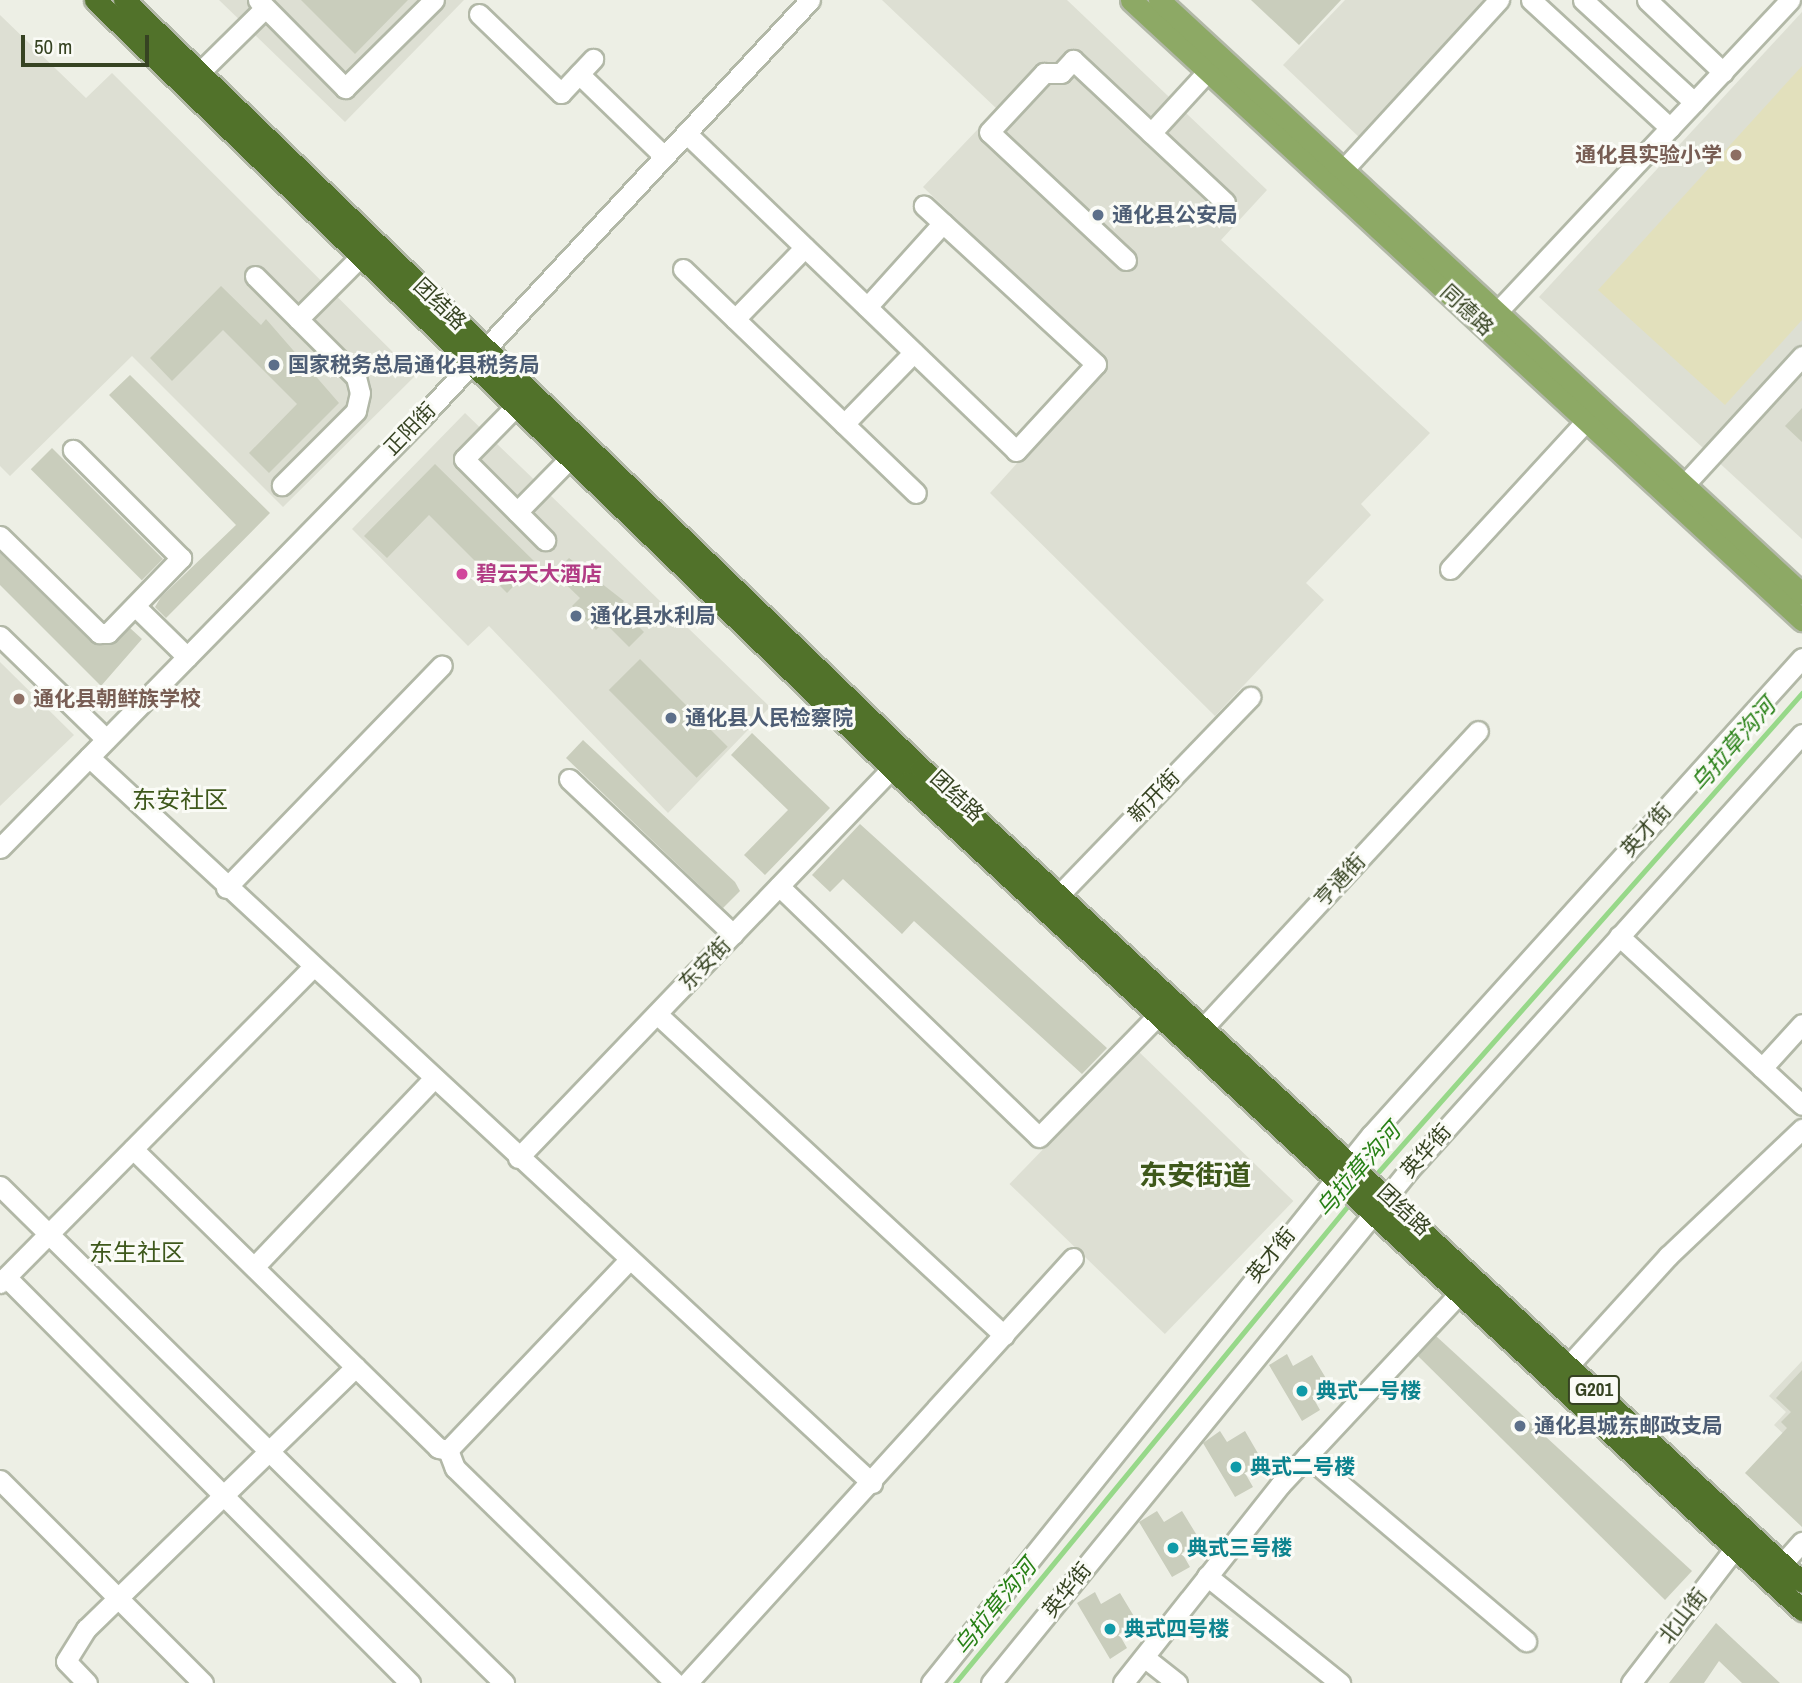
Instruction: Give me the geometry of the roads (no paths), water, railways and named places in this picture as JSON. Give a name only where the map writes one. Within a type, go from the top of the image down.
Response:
[{"type":"highway","name":"团结路","points":[[95,0],[358,259],[476,359],[1202,1029],[1341,1171]]},
{"type":"highway","name":"团结路","points":[[124,0],[476,359],[513,409],[891,769],[1157,1016],[1568,1366],[1802,1582]]},
{"type":"highway","name":"团结路","points":[[1379,1206],[1459,1294],[1802,1610]]},
{"type":"main road","name":"同德路","points":[[1131,0],[1802,620]]},
{"type":"main road","name":"同德路","points":[[1160,0],[1802,594]]},
{"type":"street","points":[[198,74],[261,4],[345,88],[434,0]]},
{"type":"street","name":"正阳街","points":[[0,848],[476,359],[810,0]]},
{"type":"street","points":[[1343,170],[1499,0]]},
{"type":"street","points":[[1531,0],[1670,128]]},
{"type":"street","points":[[1583,0],[1693,102]]},
{"type":"street","points":[[1647,0],[1723,72]]},
{"type":"street","points":[[1497,312],[1790,0]]},
{"type":"street","points":[[479,14],[561,93],[593,59]]},
{"type":"street","points":[[1126,260],[989,132],[1044,73],[1061,73],[1073,60],[1225,202]]},
{"type":"street","points":[[1151,133],[1208,71]]},
{"type":"street","points":[[579,74],[664,156]]},
{"type":"street","points":[[686,133],[1016,451],[1096,364],[924,206]]},
{"type":"street","points":[[867,307],[943,223]]},
{"type":"street","points":[[735,319],[805,247]]},
{"type":"street","points":[[298,319],[358,259]]},
{"type":"street","points":[[683,269],[916,493]]},
{"type":"street","points":[[254,276],[356,377],[360,393],[356,411],[282,485]]},
{"type":"street","points":[[844,424],[914,352]]},
{"type":"street","points":[[1684,485],[1802,356]]},
{"type":"street","points":[[513,409],[464,459],[545,540]]},
{"type":"street","points":[[1450,569],[1587,421]]},
{"type":"street","points":[[0,536],[99,633],[108,633],[180,553],[73,450]]},
{"type":"street","points":[[517,512],[567,461]]},
{"type":"street","points":[[135,606],[187,657]]},
{"type":"street","points":[[0,636],[106,739]]},
{"type":"street","name":"英才街","points":[[931,1683],[1341,1171],[1802,658]]},
{"type":"street","points":[[226,888],[442,665]]},
{"type":"street","name":"新开街","points":[[1058,896],[1250,697]]},
{"type":"street","name":"亨通街","points":[[1202,1029],[1478,731]]},
{"type":"street","name":"英华街","points":[[990,1683],[1379,1206],[1802,734]]},
{"type":"street","points":[[89,757],[311,969],[872,1483]]},
{"type":"street","name":"东安街","points":[[518,1158],[891,769]]},
{"type":"street","points":[[569,779],[733,934]]},
{"type":"street","points":[[779,886],[1039,1137],[1157,1016]]},
{"type":"street","points":[[1619,936],[1802,1105]]},
{"type":"street","points":[[311,969],[3,1280],[410,1683]]},
{"type":"street","points":[[657,1013],[1004,1335]]},
{"type":"street","points":[[1762,1068],[1802,1024]]},
{"type":"street","points":[[254,1267],[432,1080]]},
{"type":"street","points":[[1568,1366],[1668,1256],[1802,1129]]},
{"type":"street","points":[[133,1149],[438,1448],[448,1450]]},
{"type":"street","points":[[0,1186],[504,1683]]},
{"type":"street","points":[[687,1683],[872,1483],[1073,1258]]},
{"type":"street","points":[[448,1450],[629,1260]]},
{"type":"street","points":[[1123,1683],[1207,1576],[1307,1456],[1459,1294]]},
{"type":"street","points":[[87,1683],[66,1661],[118,1598],[355,1367]]},
{"type":"street","points":[[448,1450],[455,1468],[675,1683]]},
{"type":"street","points":[[1307,1456],[1526,1641]]},
{"type":"street","points":[[0,1479],[203,1683]]},
{"type":"street","points":[[1782,1564],[1802,1542]]},
{"type":"street","name":"北山街","points":[[1630,1683],[1735,1548]]},
{"type":"street","points":[[1207,1576],[1340,1683]]},
{"type":"street","points":[[1144,1657],[1177,1683]]},
{"type":"waterway","name":"乌拉草沟河","points":[[1372,1179],[1802,693]]},
{"type":"waterway","name":"乌拉草沟河","points":[[955,1683],[1351,1202]]},
{"type":"place","name":"通化县实验小学","points":[[1736,155]]},
{"type":"place","name":"通化县公安局","points":[[1098,215]]},
{"type":"place","name":"国家税务总局通化县税务局","points":[[274,365]]},
{"type":"place","name":"碧云天大酒店","points":[[462,574]]},
{"type":"place","name":"通化县水利局","points":[[576,616]]},
{"type":"place","name":"通化县朝鲜族学校","points":[[19,699]]},
{"type":"place","name":"通化县人民检察院","points":[[671,718]]},
{"type":"place","name":"典式一号楼","points":[[1302,1391]]},
{"type":"place","name":"通化县城东邮政支局","points":[[1520,1426]]},
{"type":"place","name":"典式二号楼","points":[[1236,1467]]},
{"type":"place","name":"典式三号楼","points":[[1173,1548]]},
{"type":"place","name":"典式四号楼","points":[[1110,1629]]},
{"type":"district","name":"东安社区","points":[[180,800]]},
{"type":"district","name":"东安街道","points":[[1195,1175]]},
{"type":"district","name":"东生社区","points":[[137,1253]]}]
